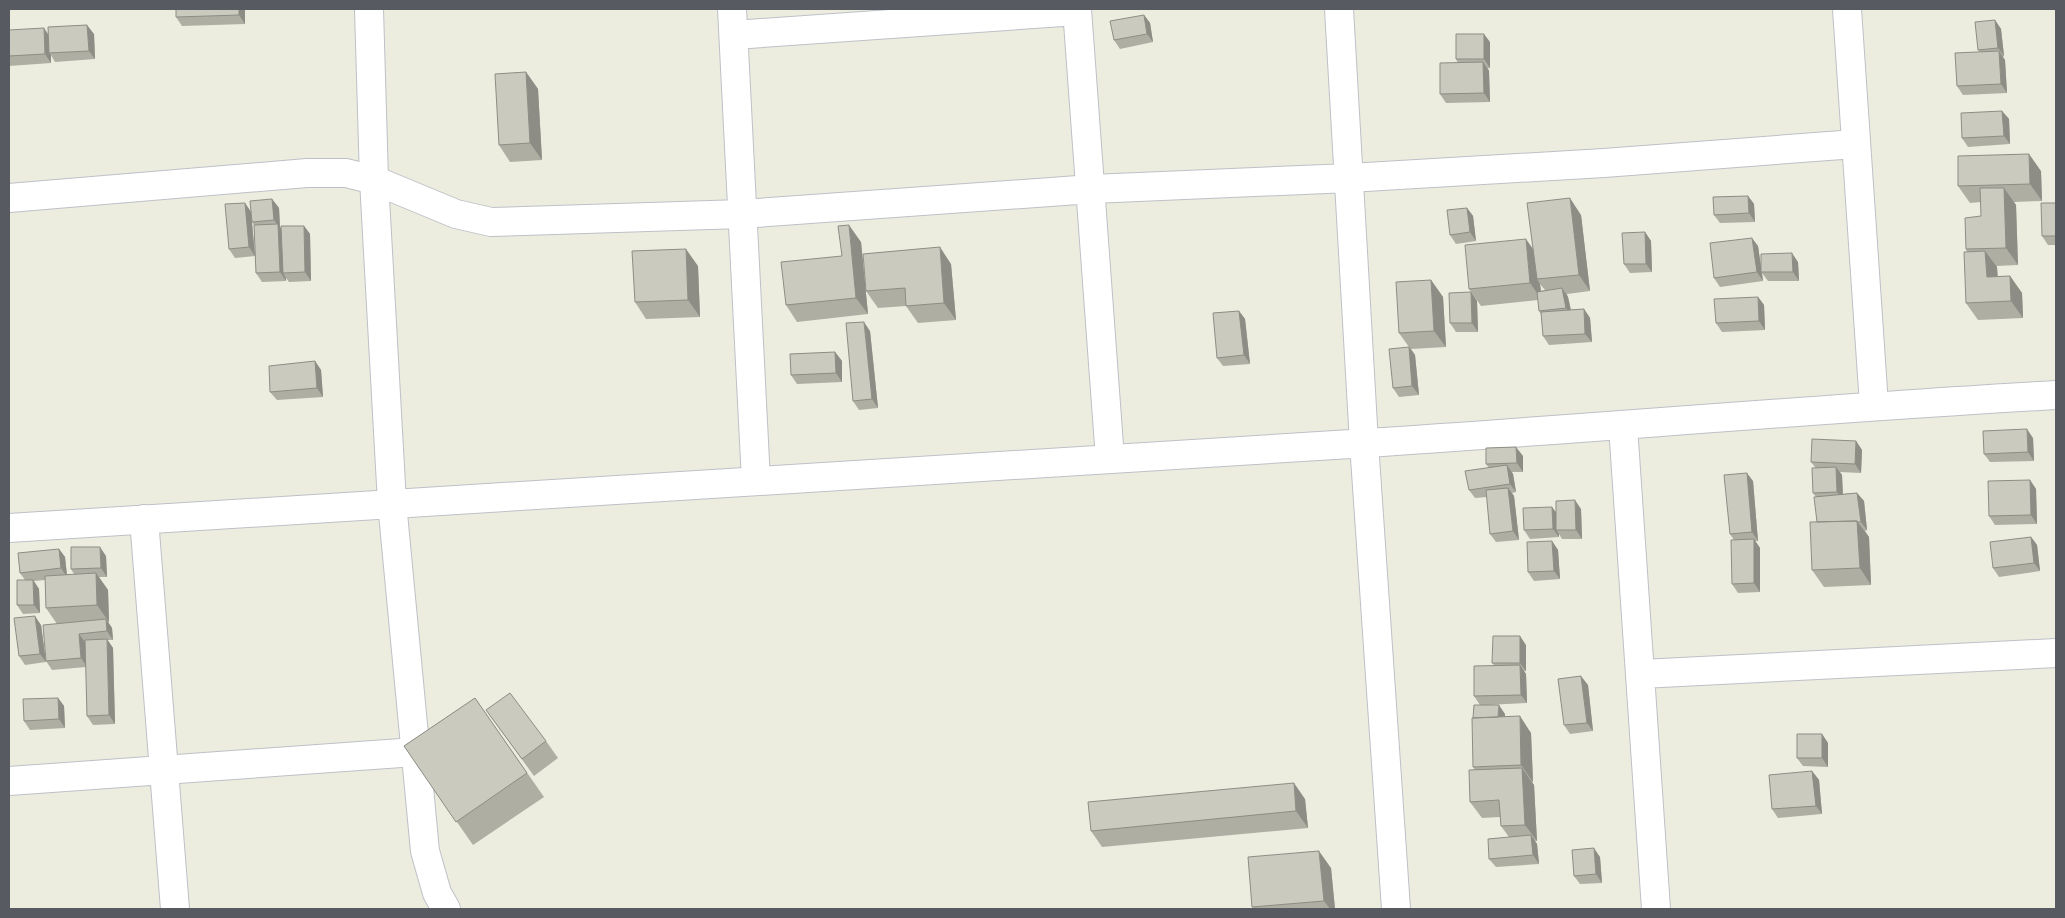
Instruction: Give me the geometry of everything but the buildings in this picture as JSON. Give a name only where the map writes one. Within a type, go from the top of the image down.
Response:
[{"type":"street","points":[[369,9],[374,180],[392,503],[425,851],[438,893],[446,909]]},
{"type":"street","points":[[1339,9],[1364,443],[1396,909]]},
{"type":"street","points":[[1847,9],[1874,405]]},
{"type":"street","points":[[756,481],[734,22],[1077,10],[1092,189],[1110,459]]},
{"type":"street","points":[[9,198],[306,173],[346,173],[374,180],[456,214],[491,222],[742,214],[1092,189],[1349,178],[1604,163],[1855,144]]},
{"type":"street","points":[[9,528],[1364,443],[1623,426],[1874,405],[2056,395]]},
{"type":"street","points":[[1623,426],[1656,909]]},
{"type":"street","points":[[144,519],[175,909]]},
{"type":"street","points":[[1641,674],[2056,653]]},
{"type":"street","points":[[9,781],[415,752]]}]
